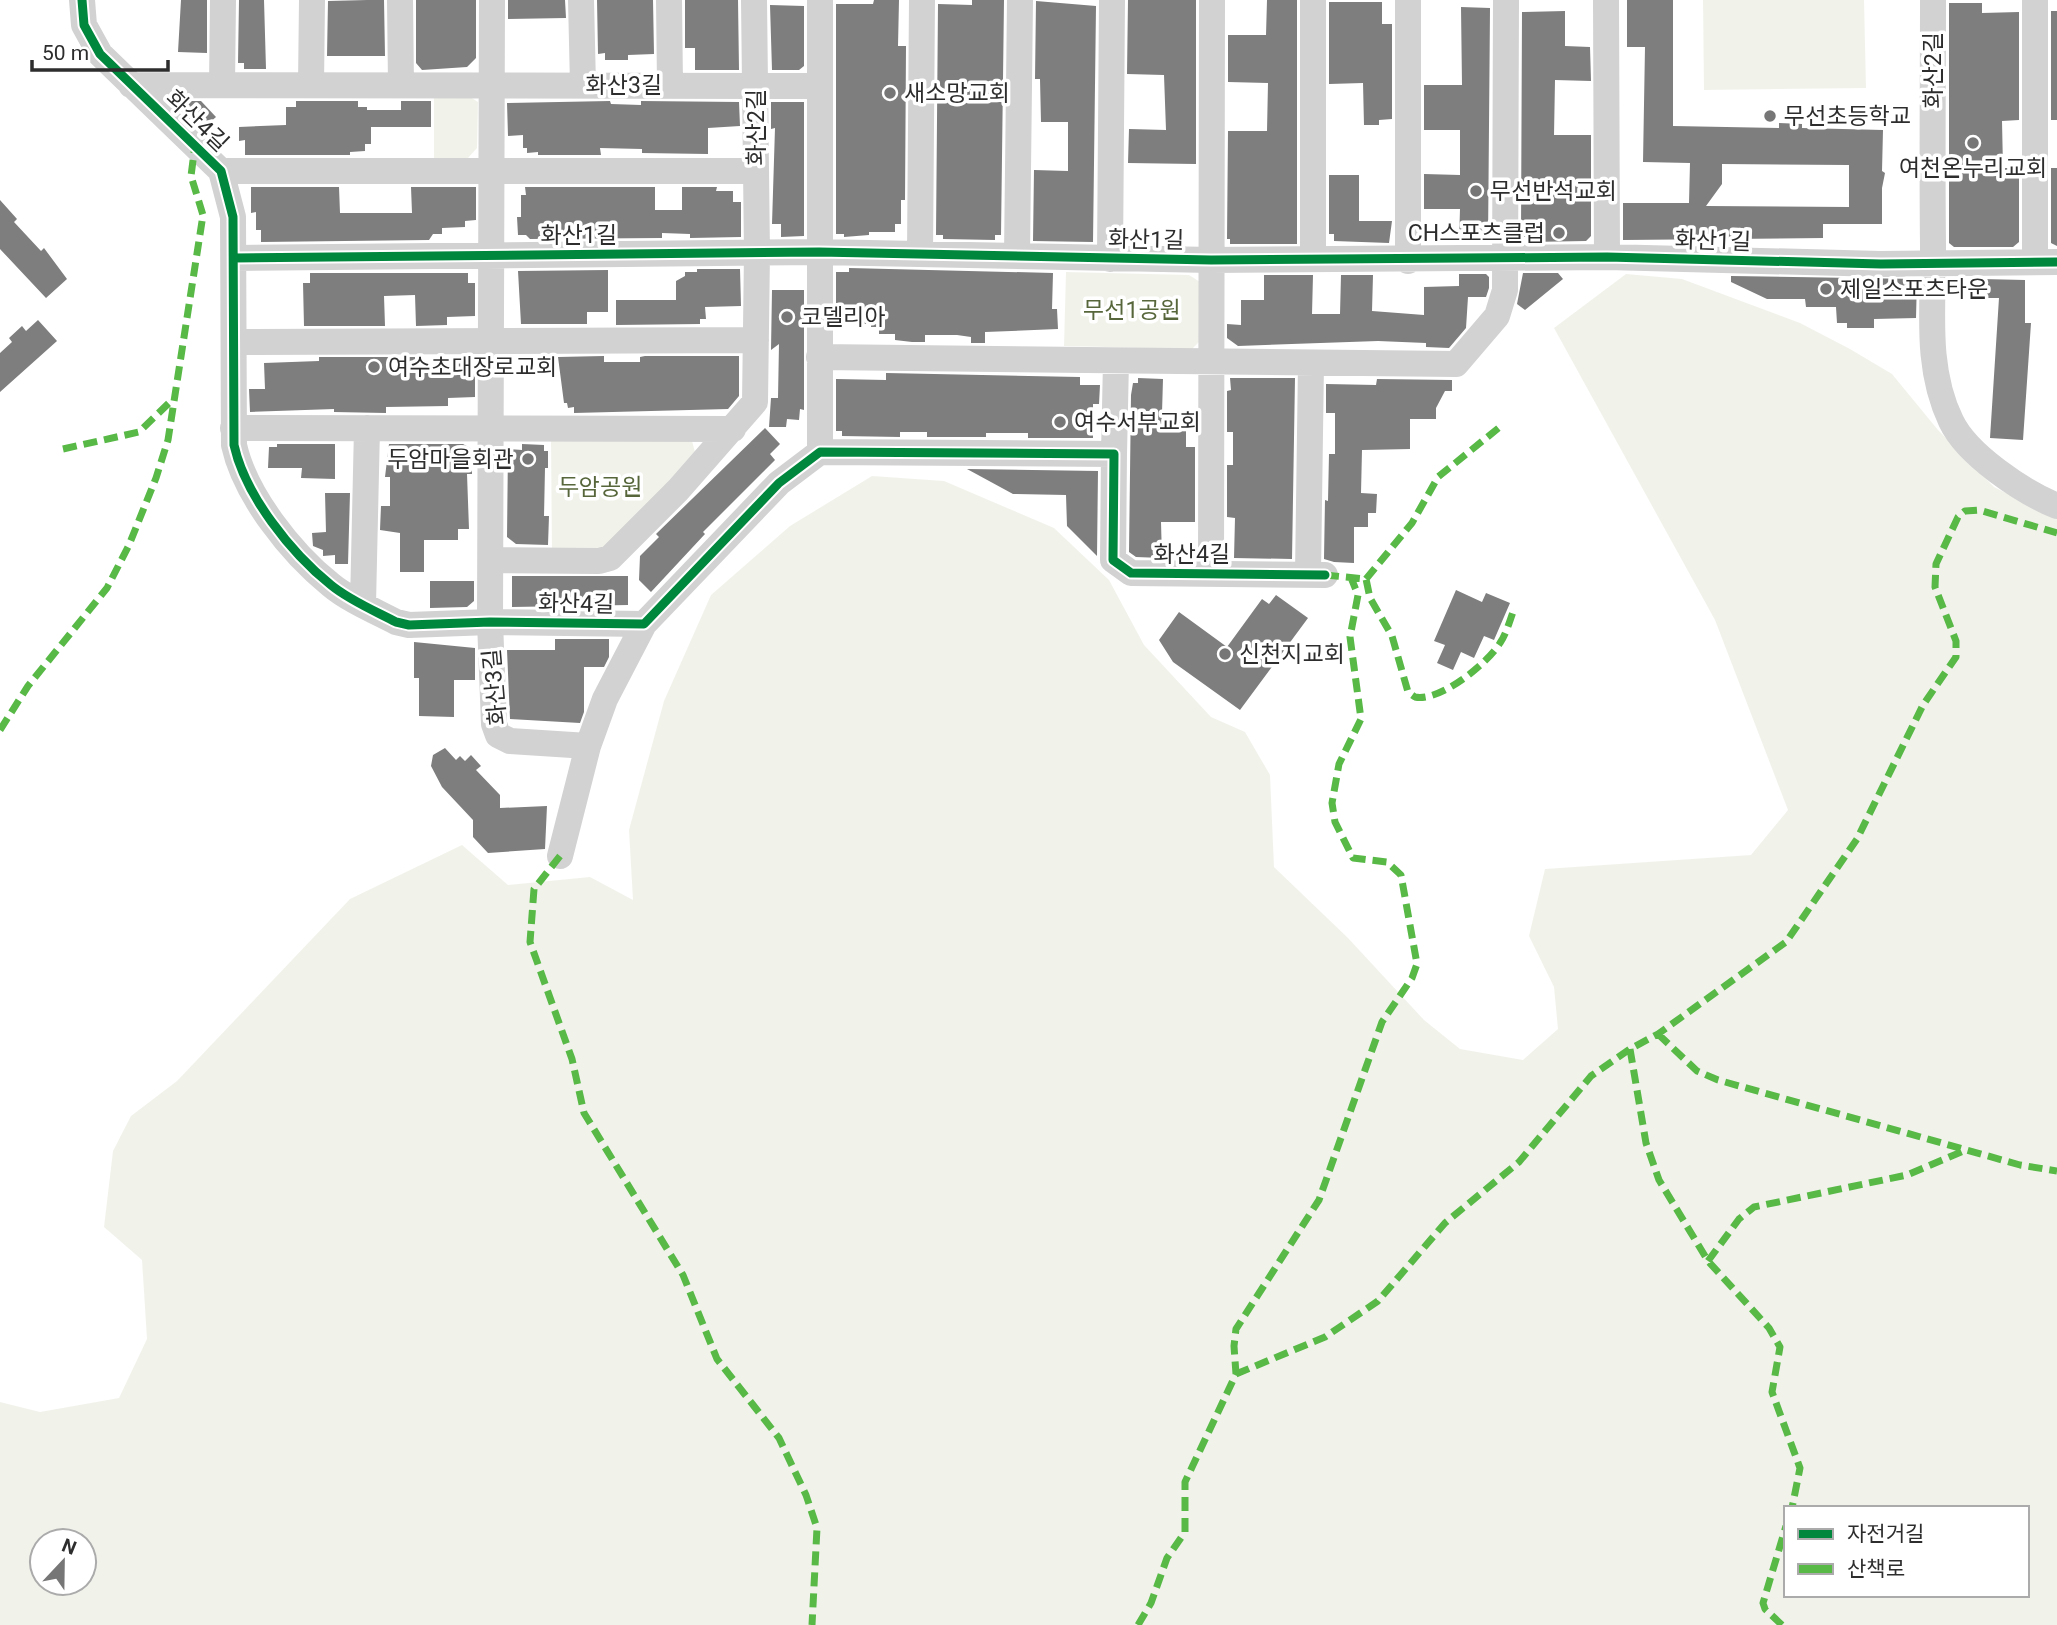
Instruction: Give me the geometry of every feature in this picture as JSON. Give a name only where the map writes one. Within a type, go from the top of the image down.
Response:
[{"type":"street","name":"화산4길","points":[[82,0],[84,26],[90,39],[131,85],[221,171],[233,217],[233,428],[238,461],[256,499],[281,532],[329,584],[408,625],[491,622],[644,624],[779,483],[820,452]]},
{"type":"street","points":[[222,85],[223,0]]},
{"type":"street","points":[[312,0],[312,85]]},
{"type":"street","points":[[400,0],[401,85]]},
{"type":"street","name":"화산3길","points":[[492,0],[491,622],[494,724],[498,735],[510,741],[588,746]]},
{"type":"street","points":[[581,0],[583,85]]},
{"type":"street","points":[[669,0],[670,85]]},
{"type":"street","name":"화산2길","points":[[754,0],[757,253]]},
{"type":"street","points":[[820,0],[820,452],[1114,454],[1116,361]]},
{"type":"street","points":[[920,254],[922,0]]},
{"type":"street","points":[[1017,255],[1020,0]]},
{"type":"street","name":"화산1길","points":[[1110,259],[1112,0]]},
{"type":"street","name":"화산1길","points":[[1211,260],[1212,0]]},
{"type":"street","points":[[1313,0],[1313,259]]},
{"type":"street","points":[[1408,0],[1408,261]]},
{"type":"street","points":[[819,357],[1456,364],[1502,306],[1506,260],[1506,0]]},
{"type":"street","points":[[1606,0],[1607,257]]},
{"type":"street","name":"화산2길","points":[[1933,0],[1933,261]]},
{"type":"street","points":[[2035,0],[2046,262]]},
{"type":"street","name":"화산4길","points":[[131,85],[492,84]]},
{"type":"street","name":"화산3길","points":[[492,84],[820,86]]},
{"type":"street","name":"화산4길","points":[[221,171],[491,169]]},
{"type":"street","points":[[491,169],[756,171]]},
{"type":"street","name":"화산1길","points":[[234,258],[819,252],[1211,260],[1408,261],[1607,257],[1818,263],[2046,262]]},
{"type":"street","points":[[492,560],[599,561],[610,558],[733,429],[755,402],[757,253]]},
{"type":"street","name":"화산4길","points":[[1211,260],[1211,573]]},
{"type":"street","points":[[1933,261],[1934,366],[1951,423],[1976,452],[2023,489],[2057,506]]},
{"type":"street","points":[[234,342],[756,340]]},
{"type":"street","name":"화산4길","points":[[1114,454],[1113,560],[1131,573],[1316,575],[1311,363]]},
{"type":"street","points":[[233,428],[733,429]]},
{"type":"street","points":[[363,604],[367,428]]},
{"type":"street","points":[[560,856],[588,746],[605,699],[644,624]]},
{"type":"green space","points":[[1703,0],[1864,0],[1866,88],[1704,90]]},
{"type":"green space","points":[[434,95],[467,95],[478,102],[477,148],[468,158],[434,158]]},
{"type":"green space","name":"무선1공원","points":[[1066,272],[1189,275],[1200,282],[1200,341],[1192,349],[1064,346]]},
{"type":"green space","points":[[1626,274],[1682,279],[1800,323],[1850,349],[1892,374],[1938,430],[1994,487],[2057,519],[2057,1625],[0,1625],[0,1402],[40,1412],[119,1398],[147,1339],[142,1260],[104,1227],[113,1151],[131,1116],[177,1081],[350,899],[462,845],[508,885],[590,877],[633,900],[629,830],[664,701],[711,595],[790,526],[872,476],[944,481],[1054,528],[1109,580],[1144,645],[1211,717],[1245,732],[1270,775],[1274,867],[1348,938],[1424,1020],[1460,1049],[1523,1060],[1558,1029],[1554,987],[1529,936],[1545,869],[1751,855],[1788,810],[1715,620],[1554,328]]},
{"type":"green space","name":"두암공원","points":[[691,437],[696,456],[610,546],[598,551],[552,553],[551,441]]},
{"type":"building","points":[[181,0],[207,0],[207,53],[178,52]]},
{"type":"building","points":[[239,0],[264,0],[266,69],[244,69],[244,63],[238,63]]},
{"type":"building","points":[[384,0],[385,56],[327,56],[328,1]]},
{"type":"building","points":[[416,0],[476,0],[476,58],[467,67],[422,70],[416,63]]},
{"type":"building","points":[[508,0],[565,0],[566,18],[508,19]]},
{"type":"building","points":[[597,0],[653,0],[654,54],[628,55],[628,60],[605,60],[605,53],[598,54]]},
{"type":"building","points":[[685,0],[738,0],[739,70],[695,70],[695,48],[685,48]]},
{"type":"building","points":[[874,0],[899,0],[898,46],[906,46],[905,200],[901,200],[901,224],[895,224],[895,232],[869,232],[869,235],[844,237],[844,234],[836,234],[836,4],[873,4]]},
{"type":"building","points":[[972,0],[1004,0],[1001,235],[995,235],[995,240],[943,239],[943,235],[936,235],[938,4],[972,5]]},
{"type":"building","points":[[1128,0],[1196,0],[1196,164],[1128,163],[1129,129],[1166,130],[1164,75],[1127,74]]},
{"type":"building","points":[[1267,0],[1297,0],[1297,244],[1230,244],[1230,239],[1227,239],[1228,131],[1267,131],[1268,83],[1228,82],[1228,35],[1266,35]]},
{"type":"building","name":"무선초등학교","points":[[1627,0],[1673,0],[1673,126],[1779,128],[1779,123],[1802,124],[1802,128],[1883,130],[1882,171],[1885,173],[1882,188],[1882,224],[1823,224],[1823,238],[1623,240],[1623,203],[1689,203],[1690,163],[1643,162],[1645,47],[1627,47]],"holes":[[[1722,164],[1849,165],[1849,207],[1706,206],[1722,184]]]},
{"type":"building","points":[[1036,1],[1096,6],[1093,242],[1033,241],[1034,170],[1068,171],[1068,122],[1041,122],[1040,79],[1035,79]]},
{"type":"building","points":[[1329,2],[1382,2],[1382,24],[1392,24],[1392,119],[1379,120],[1379,125],[1364,125],[1363,83],[1329,84]]},
{"type":"building","points":[[1949,3],[1982,3],[1982,13],[2019,12],[2019,120],[2002,121],[2003,168],[2019,168],[2019,242],[2013,247],[1954,247],[1949,243]]},
{"type":"building","points":[[770,5],[804,6],[804,66],[799,70],[772,70]]},
{"type":"building","points":[[1461,7],[1490,8],[1488,242],[1459,242],[1460,209],[1424,209],[1424,174],[1460,175],[1460,130],[1424,130],[1424,85],[1462,85]]},
{"type":"building","points":[[1565,11],[1565,46],[1590,47],[1591,81],[1555,80],[1554,135],[1591,135],[1591,236],[1586,241],[1530,242],[1521,233],[1522,12]]},
{"type":"building","points":[[2051,11],[2057,11],[2057,120],[2051,120]]},
{"type":"building","points":[[178,101],[201,101],[216,117],[201,130],[174,104]]},
{"type":"building","points":[[296,101],[358,101],[358,107],[367,107],[367,110],[401,110],[401,101],[431,101],[431,127],[371,127],[371,144],[365,144],[365,151],[350,152],[350,155],[245,155],[245,140],[239,141],[239,127],[286,125],[286,107],[296,107]]},
{"type":"building","points":[[610,101],[611,104],[641,105],[641,101],[739,102],[740,126],[708,128],[708,154],[642,153],[642,149],[600,148],[601,155],[538,155],[538,152],[527,153],[527,148],[523,148],[523,135],[508,136],[507,103]]},
{"type":"building","points":[[771,102],[804,102],[804,236],[781,237],[781,224],[772,224],[775,128],[771,129]]},
{"type":"building","points":[[2051,168],[2057,168],[2057,246],[2051,243]]},
{"type":"building","points":[[1329,175],[1359,175],[1359,221],[1392,221],[1389,243],[1334,241],[1334,234],[1329,234]]},
{"type":"building","points":[[251,187],[339,187],[340,213],[412,213],[411,187],[476,187],[476,220],[465,221],[465,227],[442,228],[442,234],[433,234],[429,240],[261,242],[261,230],[256,230],[256,212],[251,213]]},
{"type":"building","points":[[525,187],[655,187],[655,210],[682,210],[682,187],[717,187],[716,191],[733,191],[733,202],[741,202],[741,237],[690,238],[690,234],[662,233],[662,238],[530,239],[526,235],[518,235],[517,217],[521,217],[521,195],[526,195]]},
{"type":"building","points":[[0,200],[17,219],[14,222],[41,251],[44,248],[67,279],[46,298],[0,249]]},
{"type":"building","points":[[849,268],[1053,273],[1052,309],[1057,309],[1058,329],[985,332],[985,343],[971,343],[971,337],[957,335],[925,335],[925,342],[912,342],[895,340],[895,334],[879,334],[879,327],[871,327],[871,324],[836,324],[836,272],[849,272]]},
{"type":"building","points":[[697,269],[740,269],[741,306],[705,307],[706,319],[700,319],[700,324],[616,325],[616,300],[676,300],[676,281],[685,276],[685,272],[697,272]]},
{"type":"building","points":[[608,270],[608,312],[587,312],[587,324],[521,324],[518,271]]},
{"type":"building","points":[[310,273],[468,273],[468,283],[475,283],[475,316],[447,317],[447,325],[416,326],[415,295],[384,296],[385,326],[304,326],[303,283],[310,283]]},
{"type":"building","points":[[1523,273],[1558,273],[1563,279],[1525,310],[1517,304]]},
{"type":"building","points":[[1459,274],[1486,274],[1489,277],[1489,288],[1486,297],[1468,297],[1466,328],[1449,348],[1426,347],[1426,343],[1378,341],[1238,346],[1227,338],[1227,324],[1241,325],[1241,300],[1264,300],[1264,275],[1313,275],[1312,314],[1340,314],[1341,275],[1373,275],[1372,311],[1424,315],[1424,287],[1459,286]]},
{"type":"building","points":[[1731,276],[1917,279],[1916,318],[1874,319],[1874,328],[1847,328],[1847,323],[1837,323],[1836,307],[1806,307],[1805,299],[1767,299],[1731,282]]},
{"type":"building","points":[[1981,279],[2025,280],[2025,323],[2031,323],[2023,440],[1990,438],[1999,298],[1981,298]]},
{"type":"building","points":[[772,290],[804,290],[804,410],[800,409],[799,420],[787,419],[786,427],[769,427],[771,398],[778,398],[779,344],[771,350]]},
{"type":"building","points":[[38,320],[57,341],[0,392],[0,353],[12,342],[9,338],[22,326],[26,331]]},
{"type":"building","points":[[604,356],[604,362],[640,362],[640,357],[645,356],[739,356],[739,396],[728,409],[574,413],[574,407],[568,408],[567,403],[564,403],[558,357]]},
{"type":"building","points":[[319,357],[415,357],[415,363],[451,363],[451,357],[469,357],[469,363],[475,363],[475,397],[448,398],[448,406],[386,407],[386,413],[334,412],[334,409],[250,412],[249,389],[265,389],[264,363],[319,361]]},
{"type":"building","points":[[886,373],[1080,377],[1080,385],[1100,385],[1099,404],[1093,404],[1093,438],[1028,438],[1028,433],[986,433],[986,437],[927,437],[927,432],[900,432],[900,437],[842,436],[842,431],[836,431],[836,379],[886,380]]},
{"type":"building","points":[[1138,378],[1163,379],[1162,413],[1186,413],[1186,447],[1195,447],[1195,522],[1161,522],[1162,558],[1136,557],[1129,552],[1131,395],[1133,383],[1138,383]]},
{"type":"building","points":[[1230,378],[1295,378],[1292,559],[1234,558],[1235,518],[1227,517],[1227,465],[1233,465],[1233,432],[1227,432],[1227,391],[1231,390]]},
{"type":"building","points":[[1377,379],[1452,380],[1452,391],[1445,391],[1436,408],[1436,419],[1410,419],[1410,449],[1362,450],[1361,493],[1377,494],[1376,513],[1368,513],[1368,527],[1354,527],[1354,563],[1334,562],[1324,559],[1329,454],[1335,454],[1335,413],[1326,413],[1326,384],[1376,385]]},
{"type":"building","points":[[765,428],[780,444],[770,454],[775,460],[703,532],[705,534],[651,592],[639,580],[640,556],[659,537],[656,534]]},
{"type":"building","points":[[277,444],[335,444],[335,479],[301,478],[302,468],[268,468],[269,447],[277,447]]},
{"type":"building","points":[[389,444],[463,444],[472,449],[472,474],[467,474],[469,529],[458,529],[458,540],[424,540],[424,572],[400,572],[400,533],[380,530],[381,506],[390,506],[390,477],[385,477]]},
{"type":"building","points":[[522,444],[544,445],[544,451],[548,451],[544,516],[549,516],[548,545],[516,544],[507,537],[508,449],[522,450]]},
{"type":"building","points":[[967,469],[1098,471],[1097,556],[1067,526],[1066,495],[1013,494]]},
{"type":"building","points":[[325,493],[350,493],[348,564],[335,564],[335,555],[323,556],[323,550],[313,546],[312,533],[326,532]]},
{"type":"building","points":[[512,576],[628,576],[628,605],[512,607]]},
{"type":"building","points":[[430,581],[474,581],[474,601],[467,607],[430,608]]},
{"type":"building","points":[[1456,590],[1482,602],[1486,593],[1510,603],[1494,640],[1484,636],[1474,658],[1461,652],[1453,670],[1437,663],[1445,645],[1434,641]]},
{"type":"building","name":"신천지교회","points":[[1276,595],[1308,618],[1240,710],[1173,662],[1159,640],[1179,612],[1227,647],[1262,599],[1269,604]]},
{"type":"building","points":[[555,639],[609,639],[609,657],[604,667],[584,667],[584,712],[580,723],[510,719],[507,650],[555,650]]},
{"type":"building","points":[[414,642],[475,648],[475,680],[454,680],[454,717],[419,716],[419,678],[414,678]]},
{"type":"building","points":[[445,748],[456,760],[460,756],[465,761],[471,755],[481,766],[476,770],[500,795],[500,808],[547,806],[545,849],[488,853],[473,837],[473,820],[442,787],[431,766],[433,755]]},
{"type":"marked path","points":[[0,730],[28,686],[107,588],[129,545],[156,478],[168,440],[203,215],[191,176],[195,145]]},
{"type":"marked path","points":[[63,449],[139,432],[171,401]]},
{"type":"marked path","points":[[1366,579],[1412,523],[1438,477],[1501,426]]},
{"type":"marked path","points":[[1236,1374],[1325,1337],[1378,1301],[1445,1223],[1519,1162],[1591,1076],[1630,1049],[1658,1034],[1786,942],[1857,839],[1923,705],[1956,657],[1956,641],[1935,587],[1936,564],[1958,517],[1965,511],[1979,510],[2057,533]]},
{"type":"marked path","points":[[1325,575],[1366,579],[1370,598],[1392,636],[1408,692],[1415,697],[1437,694],[1474,671],[1500,643],[1513,612]]},
{"type":"marked path","points":[[1138,1625],[1151,1603],[1167,1558],[1185,1532],[1185,1482],[1236,1374],[1236,1329],[1319,1200],[1382,1022],[1412,978],[1417,964],[1401,875],[1387,862],[1353,858],[1335,822],[1332,803],[1339,764],[1361,719],[1350,637],[1358,595],[1350,575]]},
{"type":"marked path","points":[[560,856],[534,889],[530,942],[572,1059],[584,1113],[683,1275],[717,1359],[779,1438],[806,1495],[817,1528],[812,1625]]},
{"type":"marked path","points":[[1658,1034],[1697,1071],[1718,1080],[2020,1165],[2057,1171]]},
{"type":"marked path","points":[[1630,1049],[1646,1143],[1659,1180],[1708,1261],[1769,1328],[1780,1347],[1772,1392],[1800,1468],[1792,1506]]},
{"type":"marked path","points":[[1708,1261],[1739,1219],[1754,1207],[1907,1175],[1966,1150]]},
{"type":"marked path","points":[[1782,1625],[1765,1609],[1763,1603],[1784,1533]]},
{"type":"cycle path","points":[[82,0],[84,25],[100,54],[221,171],[233,217],[234,445],[248,483],[272,522],[316,572],[346,596],[396,622],[409,625],[490,622],[644,624],[779,483],[820,452],[1114,454],[1113,560],[1131,573],[1325,575]]},
{"type":"cycle path","points":[[234,258],[819,252],[1211,260],[1607,257],[1881,264],[2057,262]]},
{"type":"place","name":"새소망교회","points":[[890,93]]},
{"type":"place","name":"무선초등학교","points":[[1770,116]]},
{"type":"place","name":"여천온누리교회","points":[[1973,143]]},
{"type":"place","name":"무선반석교회","points":[[1476,191]]},
{"type":"place","name":"CH스포츠클럽","points":[[1559,233]]},
{"type":"place","name":"제일스포츠타운","points":[[1826,289]]},
{"type":"place","name":"코델리아","points":[[787,317]]},
{"type":"place","name":"여수초대장로교회","points":[[374,367]]},
{"type":"place","name":"여수서부교회","points":[[1060,422]]},
{"type":"place","name":"두암마을회관","points":[[528,459]]},
{"type":"place","name":"신천지교회","points":[[1225,654]]}]
